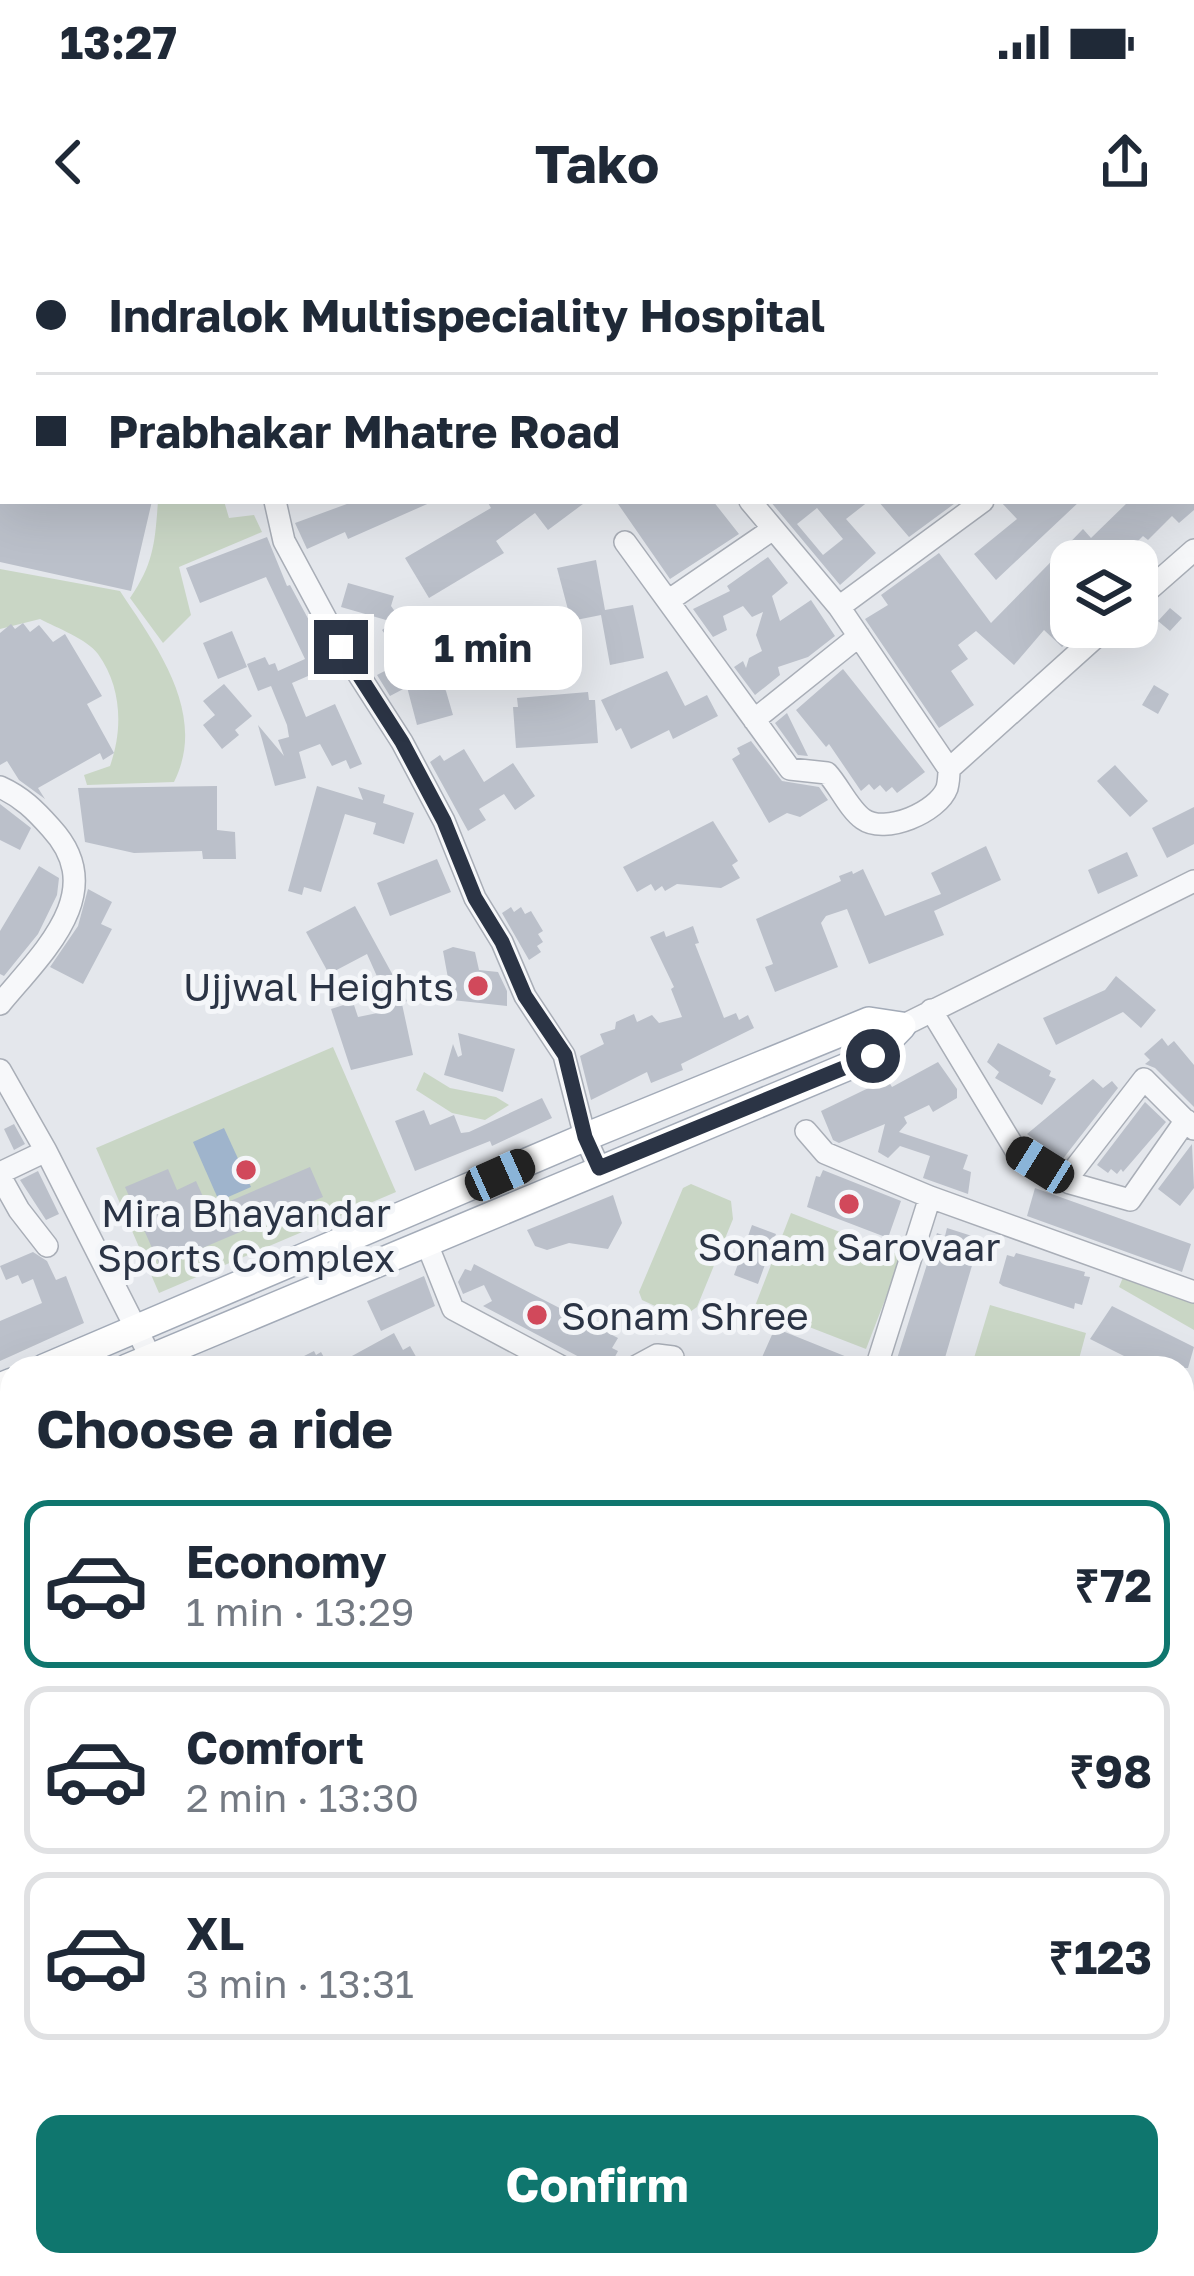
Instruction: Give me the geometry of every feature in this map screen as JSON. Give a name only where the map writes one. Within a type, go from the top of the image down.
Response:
[{"type":"main road","points":[[71,1356],[869,1021],[902,1026]]},
{"type":"main road","points":[[156,1356],[873,1056],[902,1026]]},
{"type":"street","points":[[276,504],[284,541],[341,647],[402,742],[525,996],[565,1055],[585,1137],[599,1168]]},
{"type":"street","points":[[626,542],[790,769],[827,773],[862,819],[873,823],[891,823],[922,812],[940,800],[948,787],[949,769],[839,607],[752,504]]},
{"type":"street","points":[[839,607],[978,504]]},
{"type":"street","points":[[668,602],[773,529]]},
{"type":"street","points":[[1158,582],[1194,550]]},
{"type":"street","points":[[754,720],[859,636]]},
{"type":"street","points":[[949,769],[1084,648]]},
{"type":"street","points":[[0,787],[27,802],[67,846],[77,879],[56,936],[0,1004]]},
{"type":"street","points":[[902,1026],[1194,881]]},
{"type":"street","points":[[931,1010],[1016,1149],[1066,1180],[1130,1200],[1190,1125],[1144,1079],[1066,1180]]},
{"type":"street","points":[[0,1070],[138,1327],[135,1356]]},
{"type":"street","points":[[806,1131],[825,1153],[930,1197],[1194,1292]]},
{"type":"street","points":[[46,1151],[0,1175],[47,1246]]},
{"type":"street","points":[[881,1356],[930,1197]]},
{"type":"street","points":[[427,1244],[453,1309],[541,1356]]},
{"type":"street","points":[[110,1339],[126,1356]]},
{"type":"green space","points":[[158,504],[225,504],[229,518],[254,515],[262,532],[179,567],[191,615],[163,643],[130,598],[144,574]]},
{"type":"green space","points":[[0,569],[120,591],[162,658],[182,706],[183,757],[174,782],[87,785],[84,775],[110,766],[114,752],[118,709],[112,680],[93,649],[40,619],[0,629]]},
{"type":"green space","name":"Mira Bhayandar Sports Complex","points":[[333,1047],[396,1192],[159,1293],[96,1148]]},
{"type":"green space","points":[[424,1072],[450,1088],[496,1097],[509,1105],[485,1120],[452,1113],[416,1090]]},
{"type":"green space","points":[[691,1184],[731,1201],[733,1219],[697,1307],[681,1318],[642,1300],[639,1292],[683,1188]]},
{"type":"green space","points":[[791,1213],[902,1256],[866,1349],[755,1306]]},
{"type":"green space","points":[[1124,1275],[1194,1301],[1194,1330],[1119,1287]]},
{"type":"green space","points":[[990,1305],[1086,1333],[1080,1356],[975,1356]]},
{"type":"water","points":[[224,1128],[251,1187],[219,1201],[193,1142]]},
{"type":"building","points":[[0,504],[151,504],[131,591],[0,562]]},
{"type":"building","points":[[347,504],[427,504],[348,539],[345,532],[307,549],[295,523]]},
{"type":"building","points":[[489,504],[583,504],[548,530],[535,513],[496,541],[504,553],[429,598],[405,558],[491,508]]},
{"type":"building","points":[[618,504],[715,504],[739,534],[670,579]]},
{"type":"building","points":[[772,504],[865,504],[846,519],[876,553],[840,585]],"holes":[[[817,508],[843,539],[823,555],[797,524]]]},
{"type":"building","points":[[881,504],[954,504],[909,537]]},
{"type":"building","points":[[1003,504],[1077,504],[996,580],[974,554],[1017,519]]},
{"type":"building","points":[[1126,504],[1194,504],[1194,510],[1179,523],[1172,516],[1148,540],[1143,536],[1139,540],[1072,540],[1083,529],[1091,538]]},
{"type":"building","points":[[267,537],[287,586],[326,652],[319,656],[324,669],[292,683],[306,717],[335,704],[362,764],[350,769],[346,760],[332,766],[320,744],[299,752],[306,778],[275,786],[258,725],[284,756],[278,740],[289,737],[287,725],[271,686],[258,691],[247,664],[265,657],[278,671],[305,659],[266,577],[200,603],[186,568]]},
{"type":"building","points":[[939,553],[991,623],[1050,563],[1050,636],[1044,630],[1014,665],[976,631],[958,645],[968,659],[951,671],[974,705],[939,728],[865,619],[888,605],[881,595]]},
{"type":"building","points":[[768,557],[788,583],[772,596],[780,621],[811,600],[835,636],[808,657],[778,667],[780,675],[755,695],[734,667],[743,661],[746,668],[749,658],[762,651],[756,635],[763,612],[752,617],[743,606],[723,616],[727,630],[713,637],[693,609],[730,591],[727,586]]},
{"type":"building","points":[[596,560],[605,610],[633,605],[644,658],[610,665],[601,615],[571,621],[557,568]]},
{"type":"building","points":[[348,583],[394,596],[391,606],[427,656],[453,715],[417,725],[407,687],[390,696],[377,675],[404,661],[382,630],[393,622],[341,607]]},
{"type":"building","points":[[1170,608],[1182,618],[1170,631],[1158,621]]},
{"type":"building","points":[[23,623],[30,632],[39,625],[53,642],[65,634],[102,696],[87,704],[114,753],[103,760],[100,753],[38,788],[45,799],[19,780],[7,761],[0,765],[0,633],[11,624],[15,629]]},
{"type":"building","points":[[232,631],[247,667],[218,679],[203,643]]},
{"type":"building","points":[[843,669],[925,772],[897,793],[892,787],[886,792],[880,785],[874,790],[869,784],[861,791],[829,744],[826,747],[796,710]]},
{"type":"building","points":[[667,671],[685,706],[707,695],[718,716],[673,739],[669,730],[631,749],[601,700]]},
{"type":"building","points":[[224,684],[252,716],[222,749],[203,725],[215,715],[203,701]]},
{"type":"building","points":[[1154,685],[1169,694],[1158,714],[1142,705]]},
{"type":"building","points":[[588,692],[589,700],[595,700],[598,743],[516,748],[513,707],[518,707],[517,698]]},
{"type":"building","points":[[787,713],[808,756],[798,755],[775,723]]},
{"type":"building","points":[[751,741],[782,781],[819,787],[828,800],[800,817],[787,813],[769,823],[732,759],[740,754],[737,748]]},
{"type":"building","points":[[464,749],[484,782],[513,763],[535,796],[515,810],[504,794],[479,809],[486,820],[468,831],[430,762],[440,755],[444,761]]},
{"type":"building","points":[[1115,765],[1148,801],[1130,817],[1097,781]]},
{"type":"building","points":[[217,786],[217,830],[235,832],[236,859],[203,859],[202,851],[134,853],[85,842],[78,788]]},
{"type":"building","points":[[317,786],[363,800],[358,787],[385,795],[383,803],[414,813],[404,844],[373,834],[376,823],[345,814],[321,892],[304,887],[302,895],[288,891]]},
{"type":"building","points":[[0,804],[31,828],[20,850],[0,840]]},
{"type":"building","points":[[1194,807],[1194,844],[1167,858],[1152,828]]},
{"type":"building","points":[[713,821],[738,861],[732,865],[740,878],[721,888],[677,884],[655,891],[651,884],[637,892],[623,867]]},
{"type":"building","points":[[986,846],[1001,880],[934,911],[944,935],[869,964],[847,909],[826,916],[821,923],[838,967],[775,992],[765,967],[773,964],[756,919],[841,881],[839,876],[863,869],[885,916],[941,894],[931,873]]},
{"type":"building","points":[[1127,852],[1138,876],[1098,894],[1088,870]]},
{"type":"building","points":[[437,859],[451,892],[390,916],[377,883]]},
{"type":"building","points":[[39,866],[59,878],[57,895],[38,934],[4,976],[0,974],[0,931]]},
{"type":"building","points":[[88,889],[112,902],[101,924],[112,929],[83,984],[50,967],[78,926]]},
{"type":"building","points":[[355,906],[407,1001],[402,1004],[413,1055],[351,1070],[331,1009],[353,1002],[358,1017],[392,1010],[367,954],[329,974],[306,932]]},
{"type":"building","points":[[511,907],[514,912],[521,907],[525,914],[531,911],[543,931],[538,934],[543,942],[537,946],[541,952],[529,960],[502,913]]},
{"type":"building","points":[[693,926],[699,943],[695,944],[724,1018],[736,1013],[739,1020],[748,1015],[754,1028],[681,1064],[683,1070],[651,1083],[647,1072],[591,1100],[580,1056],[604,1044],[600,1034],[634,1014],[637,1022],[652,1015],[659,1023],[682,1017],[674,987],[650,937],[664,931],[666,937]]},
{"type":"building","name":"Ujjwal Heights","points":[[453,947],[475,952],[479,970],[498,972],[507,991],[507,1006],[452,1000],[443,951]]},
{"type":"building","points":[[1116,976],[1156,1010],[1141,1028],[1123,1012],[1056,1045],[1043,1018],[1105,990]]},
{"type":"building","points":[[458,1033],[515,1049],[503,1092],[444,1075],[453,1044],[458,1057],[462,1055]]},
{"type":"building","points":[[1162,1038],[1168,1046],[1174,1041],[1194,1065],[1194,1107],[1145,1064],[1150,1060],[1144,1054]]},
{"type":"building","points":[[998,1043],[1051,1071],[1049,1076],[1056,1079],[1042,1105],[995,1078],[999,1072],[987,1062]]},
{"type":"building","points":[[938,1062],[957,1089],[957,1098],[933,1112],[929,1105],[904,1117],[907,1123],[899,1132],[968,1155],[963,1169],[971,1172],[968,1194],[923,1178],[930,1156],[900,1146],[888,1158],[878,1152],[885,1124],[839,1143],[833,1140],[821,1111],[887,1079],[892,1087]]},
{"type":"building","points":[[1093,1079],[1103,1088],[1112,1081],[1118,1088],[1062,1160],[1027,1134]]},
{"type":"building","points":[[542,1098],[552,1118],[492,1146],[490,1141],[415,1171],[395,1121],[424,1110],[430,1125],[454,1115],[461,1133],[469,1132]]},
{"type":"building","points":[[1145,1102],[1166,1122],[1123,1172],[1111,1169],[1108,1173],[1097,1165]]},
{"type":"building","points":[[14,1124],[25,1144],[14,1150],[4,1129]]},
{"type":"building","points":[[1192,1144],[1194,1188],[1180,1206],[1158,1189]]},
{"type":"building","points":[[310,1167],[323,1197],[160,1266],[125,1187],[168,1169],[177,1190],[196,1181],[209,1210]]},
{"type":"building","name":"Sonam Sarovaar","points":[[823,1170],[901,1201],[888,1238],[807,1207],[816,1176]]},
{"type":"building","points":[[38,1171],[59,1214],[46,1220],[20,1180]]},
{"type":"building","points":[[1035,1188],[1191,1244],[1182,1272],[1027,1216]]},
{"type":"building","points":[[613,1195],[622,1223],[608,1249],[569,1243],[547,1250],[535,1246],[527,1230]]},
{"type":"building","points":[[752,1225],[776,1234],[758,1284],[734,1275]]},
{"type":"building","points":[[947,1228],[972,1236],[970,1242],[978,1245],[946,1356],[898,1356],[937,1233],[945,1236]]},
{"type":"building","points":[[33,1252],[47,1261],[56,1280],[66,1276],[84,1323],[11,1356],[0,1356],[0,1321],[42,1303],[33,1279],[22,1284],[18,1275],[6,1280],[0,1266]]},
{"type":"building","points":[[1016,1253],[1085,1272],[1090,1277],[1082,1305],[1075,1303],[1074,1309],[999,1283],[1007,1255]]},
{"type":"building","name":"Sonam Shree","points":[[474,1264],[618,1338],[612,1348],[618,1351],[615,1356],[577,1356],[483,1306],[492,1301],[484,1285],[463,1294],[458,1282],[465,1269],[471,1271]]},
{"type":"building","points":[[424,1276],[435,1306],[381,1331],[367,1301]]},
{"type":"building","points":[[1112,1306],[1194,1347],[1191,1356],[1124,1356],[1090,1339]]},
{"type":"building","points":[[775,1328],[845,1356],[763,1356]]},
{"type":"building","points":[[394,1333],[403,1350],[410,1346],[416,1356],[352,1356]]},
{"type":"place","name":"Ujjwal Heights","points":[[478,986]]},
{"type":"place","name":"Mira Bhayandar Sports Complex","points":[[246,1170]]},
{"type":"place","name":"Sonam Sarovaar","points":[[849,1204]]},
{"type":"place","name":"Sonam Shree","points":[[537,1315]]},
{"type":"route","points":[[341,647],[402,742],[525,996],[565,1055],[585,1137],[599,1168],[873,1056]]}]
